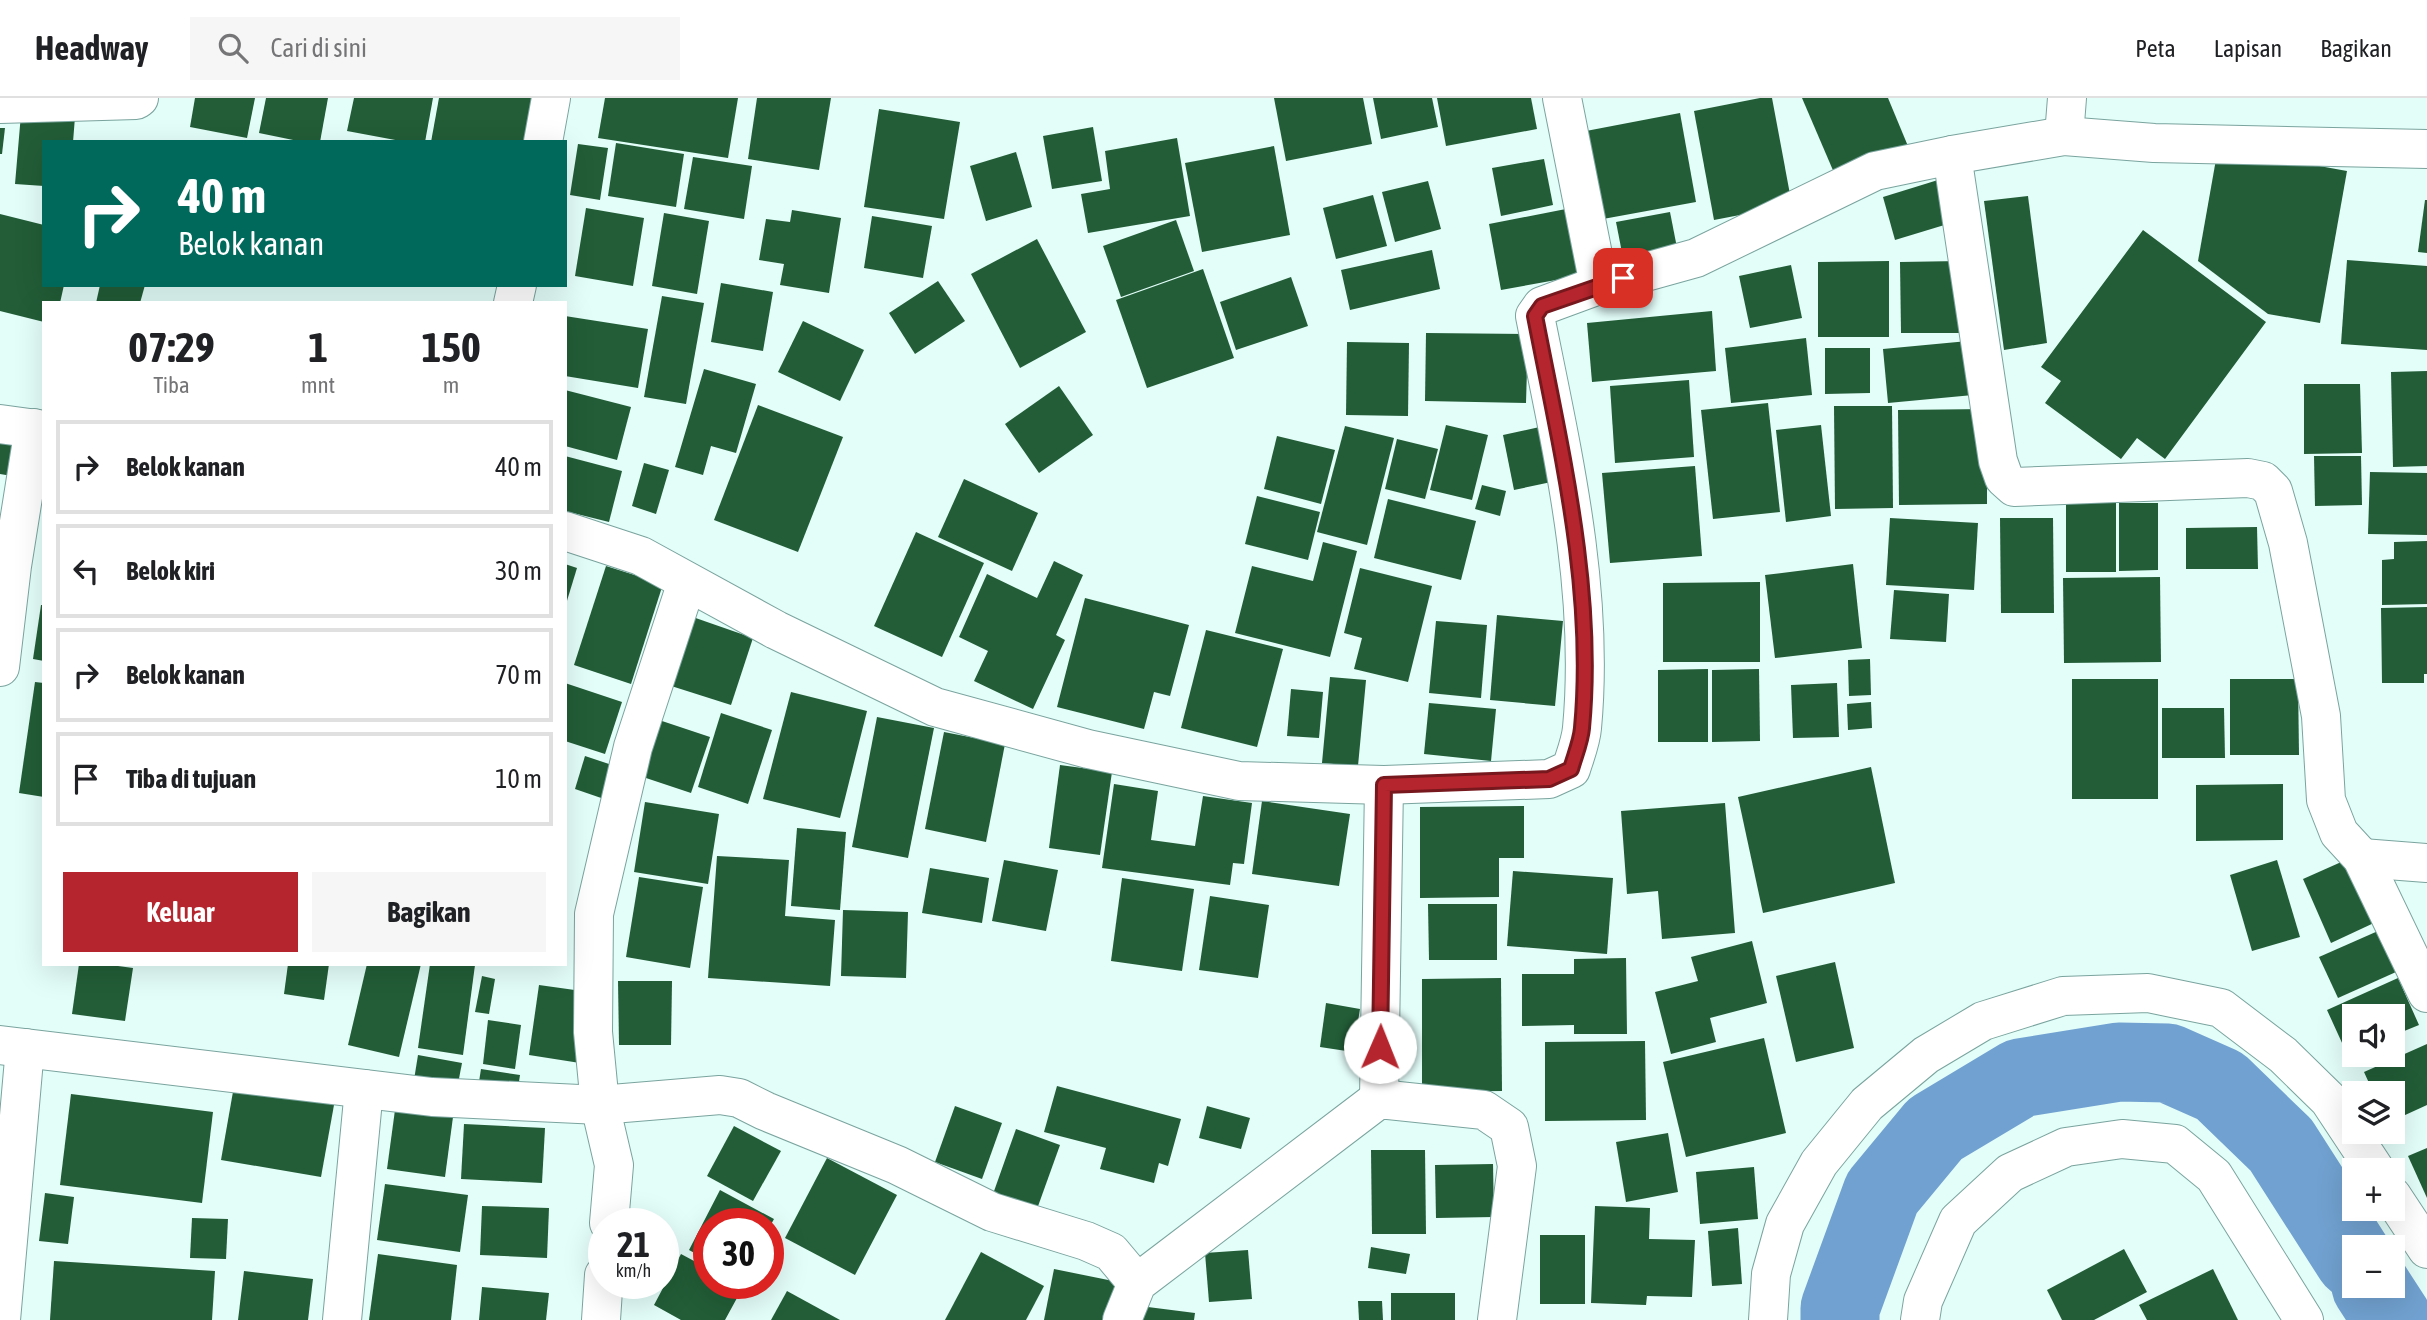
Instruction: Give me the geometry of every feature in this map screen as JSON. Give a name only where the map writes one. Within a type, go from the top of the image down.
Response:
[{"type":"street","points":[[0,104],[139,98]]},
{"type":"street","points":[[543,140],[551,98]]},
{"type":"street","points":[[1562,98],[1599,285]]},
{"type":"street","points":[[2064,136],[2067,98]]},
{"type":"street","points":[[567,532],[640,556],[776,630],[935,707],[1088,749],[1239,781],[1384,785],[1549,779],[1571,769],[1582,730],[1584,615],[1569,486],[1535,316],[1542,306],[1599,285],[1696,258],[1875,171],[1952,155],[2064,136],[2154,143],[2427,149]]},
{"type":"street","points":[[1952,155],[1998,461],[2004,478],[2014,487],[2248,478],[2263,481],[2273,491],[2288,543],[2321,716],[2326,800],[2339,833],[2362,858],[2427,993]]},
{"type":"street","points":[[0,667],[26,427]]},
{"type":"street","points":[[610,1208],[614,1165],[600,1105],[593,1032],[594,914],[633,747],[687,582]]},
{"type":"street","points":[[1379,1099],[1384,785]]},
{"type":"street","points":[[2362,858],[2427,863]]},
{"type":"street","points":[[1768,1320],[1771,1274],[1785,1224],[1819,1163],[1867,1104],[1926,1055],[1983,1021],[2063,996],[2148,993],[2221,1008],[2283,1055],[2329,1100],[2367,1158]]},
{"type":"street","points":[[1,1320],[13,1047],[432,1097],[600,1105],[720,1095],[739,1098],[897,1165],[992,1212],[1086,1241],[1111,1252],[1137,1283]]},
{"type":"street","points":[[342,1320],[364,1089]]},
{"type":"street","points":[[1122,1320],[1137,1283],[1379,1099],[1484,1110],[1508,1127],[1517,1166],[1497,1320]]},
{"type":"street","points":[[1920,1320],[1923,1301],[1958,1221],[2010,1173],[2066,1147],[2122,1139],[2175,1143],[2214,1176],[2304,1320]]},
{"type":"street","points":[[2405,1216],[2427,1249]]},
{"type":"street","points":[[601,1320],[602,1299]]},
{"type":"building","points":[[195,98],[255,98],[247,138],[190,127]]},
{"type":"building","points":[[266,98],[328,98],[320,140],[293,140],[259,133]]},
{"type":"building","points":[[354,98],[433,98],[425,140],[395,140],[347,131]]},
{"type":"building","points":[[439,98],[544,98],[536,140],[431,140]]},
{"type":"building","points":[[605,98],[738,98],[728,158],[598,138]]},
{"type":"building","points":[[757,98],[831,98],[819,170],[748,159]]},
{"type":"building","points":[[1274,98],[1363,98],[1372,144],[1286,161]]},
{"type":"building","points":[[1373,98],[1432,98],[1438,127],[1381,139]]},
{"type":"building","points":[[1437,98],[1531,98],[1537,129],[1446,146]]},
{"type":"building","points":[[1772,98],[1792,205],[1714,220],[1694,111]]},
{"type":"building","points":[[1802,98],[1888,98],[1910,151],[1838,182]]},
{"type":"building","points":[[879,109],[960,122],[944,219],[864,207]]},
{"type":"building","points":[[1680,113],[1696,202],[1603,219],[1586,131]]},
{"type":"building","points":[[21,114],[75,117],[73,140],[42,140],[42,186],[15,184]]},
{"type":"building","points":[[1093,127],[1102,181],[1052,189],[1043,136]]},
{"type":"building","points":[[0,128],[5,128],[2,154],[0,154]]},
{"type":"building","points":[[1177,138],[1190,216],[1088,233],[1081,194],[1110,189],[1105,151]]},
{"type":"building","points":[[616,143],[684,154],[676,207],[608,196]]},
{"type":"building","points":[[578,144],[608,148],[600,200],[570,195]]},
{"type":"building","points":[[1274,146],[1290,235],[1202,252],[1185,163]]},
{"type":"building","points":[[2218,148],[2347,171],[2320,323],[2268,314],[2198,261]]},
{"type":"building","points":[[1016,152],[1032,207],[986,221],[970,166]]},
{"type":"building","points":[[693,157],[752,166],[744,219],[684,209]]},
{"type":"building","points":[[1544,159],[1553,205],[1501,216],[1492,168]]},
{"type":"building","points":[[1938,180],[1951,223],[1895,240],[1883,197]]},
{"type":"building","points":[[1428,181],[1441,229],[1395,242],[1382,192]]},
{"type":"building","points":[[1373,195],[1387,246],[1336,259],[1323,208]]},
{"type":"building","points":[[2028,196],[2047,343],[2004,350],[1984,201]]},
{"type":"building","points":[[2427,200],[2427,253],[2418,252]]},
{"type":"building","points":[[586,208],[644,218],[633,286],[575,276]]},
{"type":"building","points":[[1571,208],[1584,275],[1501,290],[1489,224]]},
{"type":"building","points":[[792,210],[841,218],[829,293],[780,285],[784,264],[759,260],[766,219],[790,222]]},
{"type":"building","points":[[1670,212],[1679,258],[1625,268],[1616,222]]},
{"type":"building","points":[[664,213],[709,221],[697,294],[652,286]]},
{"type":"building","points":[[0,214],[42,224],[42,287],[64,287],[60,301],[42,301],[42,322],[0,311]]},
{"type":"building","points":[[872,216],[932,226],[923,278],[864,268]]},
{"type":"building","points":[[1176,220],[1194,271],[1121,297],[1103,246]]},
{"type":"building","points":[[2143,230],[2266,322],[2165,459],[2137,438],[2121,459],[2045,403],[2061,381],[2041,367]]},
{"type":"building","points":[[1037,239],[1086,332],[1020,368],[971,274]]},
{"type":"building","points":[[1432,250],[1440,289],[1350,310],[1341,270]]},
{"type":"building","points":[[2347,260],[2427,266],[2427,350],[2341,344]]},
{"type":"building","points":[[1889,261],[1889,337],[1818,337],[1818,262]]},
{"type":"building","points":[[1960,261],[1961,333],[1901,333],[1900,262]]},
{"type":"building","points":[[1791,265],[1802,318],[1750,328],[1739,276]]},
{"type":"building","points":[[1203,269],[1234,358],[1147,388],[1116,300]]},
{"type":"building","points":[[1291,277],[1308,326],[1236,350],[1220,302]]},
{"type":"building","points":[[938,281],[965,321],[915,354],[889,313]]},
{"type":"building","points":[[721,283],[773,292],[763,351],[711,342]]},
{"type":"building","points":[[100,287],[144,287],[141,301],[96,301]]},
{"type":"building","points":[[662,296],[704,303],[686,404],[644,397]]},
{"type":"building","points":[[1712,311],[1716,371],[1592,382],[1587,323]]},
{"type":"building","points":[[567,316],[648,329],[638,388],[567,376]]},
{"type":"building","points":[[803,321],[864,350],[840,401],[778,372]]},
{"type":"building","points":[[1426,333],[1528,334],[1526,403],[1425,401]]},
{"type":"building","points":[[1806,338],[1812,395],[1731,403],[1725,348]]},
{"type":"building","points":[[1968,341],[1973,395],[1888,403],[1883,349]]},
{"type":"building","points":[[1347,342],[1409,343],[1408,416],[1346,415]]},
{"type":"building","points":[[1825,348],[1870,348],[1870,393],[1825,394]]},
{"type":"building","points":[[704,369],[756,384],[736,453],[711,446],[703,475],[675,467]]},
{"type":"building","points":[[2427,371],[2427,466],[2393,467],[2391,372]]},
{"type":"building","points":[[1689,380],[1694,457],[1615,463],[1610,386]]},
{"type":"building","points":[[2304,384],[2360,384],[2362,453],[2304,454]]},
{"type":"building","points":[[1059,386],[1093,435],[1039,473],[1005,424]]},
{"type":"building","points":[[567,391],[631,407],[617,460],[567,447]]},
{"type":"building","points":[[1768,403],[1780,512],[1713,519],[1701,410]]},
{"type":"building","points":[[758,405],[843,437],[798,552],[714,520]]},
{"type":"building","points":[[1834,406],[1892,406],[1893,508],[1835,509]]},
{"type":"building","points":[[1987,409],[1987,504],[1899,505],[1898,410]]},
{"type":"building","points":[[1446,425],[1488,435],[1472,500],[1430,490]]},
{"type":"building","points":[[1821,425],[1831,516],[1786,522],[1776,430]]},
{"type":"building","points":[[1345,426],[1394,438],[1367,545],[1317,532]]},
{"type":"building","points":[[1544,426],[1556,481],[1514,490],[1503,435]]},
{"type":"building","points":[[1277,436],[1335,450],[1321,504],[1264,489]]},
{"type":"building","points":[[0,437],[18,441],[12,476],[0,474]]},
{"type":"building","points":[[1397,439],[1438,449],[1425,499],[1385,489]]},
{"type":"building","points":[[2314,456],[2361,456],[2362,505],[2315,506]]},
{"type":"building","points":[[567,457],[622,471],[609,522],[567,512]]},
{"type":"building","points":[[644,463],[669,470],[656,514],[632,506]]},
{"type":"building","points":[[1695,466],[1702,556],[1610,563],[1602,473]]},
{"type":"building","points":[[2370,472],[2427,473],[2427,535],[2368,534]]},
{"type":"building","points":[[964,479],[1038,513],[1012,571],[938,537]]},
{"type":"building","points":[[1482,485],[1506,491],[1500,516],[1475,509]]},
{"type":"building","points":[[1257,496],[1320,512],[1308,560],[1245,544]]},
{"type":"building","points":[[1388,499],[1476,521],[1461,580],[1374,558]]},
{"type":"building","points":[[2066,500],[2116,500],[2116,572],[2066,572]]},
{"type":"building","points":[[2119,503],[2158,503],[2158,570],[2119,571]]},
{"type":"building","points":[[1890,518],[1978,523],[1974,590],[1886,585]]},
{"type":"building","points":[[2000,518],[2053,518],[2054,613],[2001,613]]},
{"type":"building","points":[[2257,527],[2258,569],[2186,569],[2186,528]]},
{"type":"building","points":[[916,532],[984,563],[942,657],[874,626]]},
{"type":"building","points":[[2427,541],[2427,604],[2382,605],[2382,560],[2394,559],[2394,542]]},
{"type":"building","points":[[1323,542],[1357,551],[1330,657],[1235,633],[1252,566],[1313,581]]},
{"type":"building","points":[[1054,561],[1083,575],[1056,635],[1065,640],[1033,709],[974,681],[988,651],[959,637],[987,574],[1037,598]]},
{"type":"building","points":[[1853,564],[1862,648],[1775,658],[1765,575]]},
{"type":"building","points":[[567,565],[577,568],[567,601]]},
{"type":"building","points":[[606,566],[663,584],[631,684],[574,665]]},
{"type":"building","points":[[1360,568],[1432,586],[1408,682],[1354,669],[1362,638],[1344,633]]},
{"type":"building","points":[[2160,577],[2161,662],[2064,663],[2063,578]]},
{"type":"building","points":[[1760,582],[1760,662],[1663,662],[1663,583]]},
{"type":"building","points":[[1894,590],[1949,594],[1946,642],[1890,639]]},
{"type":"building","points":[[1085,598],[1189,625],[1170,696],[1154,692],[1144,729],[1057,707]]},
{"type":"building","points":[[41,605],[42,605],[42,661],[33,659]]},
{"type":"building","points":[[2427,607],[2427,674],[2424,674],[2424,683],[2382,683],[2381,608]]},
{"type":"building","points":[[687,615],[753,638],[731,705],[665,684]]},
{"type":"building","points":[[1497,615],[1563,621],[1555,706],[1490,700]]},
{"type":"building","points":[[1436,621],[1487,625],[1481,698],[1429,693]]},
{"type":"building","points":[[1206,630],[1283,649],[1257,747],[1181,728]]},
{"type":"building","points":[[1870,659],[1871,695],[1849,696],[1848,660]]},
{"type":"building","points":[[1708,669],[1708,742],[1658,742],[1658,670]]},
{"type":"building","points":[[1759,669],[1760,741],[1712,742],[1712,670]]},
{"type":"building","points":[[1330,677],[1366,680],[1358,766],[1322,763]]},
{"type":"building","points":[[2072,679],[2158,679],[2158,799],[2072,799]]},
{"type":"building","points":[[2230,679],[2298,679],[2299,755],[2230,755]]},
{"type":"building","points":[[35,682],[42,683],[42,797],[19,793]]},
{"type":"building","points":[[1837,683],[1839,737],[1793,738],[1791,685]]},
{"type":"building","points":[[567,684],[622,702],[605,754],[567,742]]},
{"type":"building","points":[[1291,689],[1323,692],[1319,738],[1287,736]]},
{"type":"building","points":[[791,692],[867,711],[840,818],[763,799]]},
{"type":"building","points":[[1871,702],[1872,728],[1848,730],[1847,704]]},
{"type":"building","points":[[1429,703],[1496,709],[1491,761],[1424,754]]},
{"type":"building","points":[[2162,708],[2224,708],[2225,758],[2162,758]]},
{"type":"building","points":[[721,713],[772,730],[748,804],[698,787]]},
{"type":"building","points":[[877,717],[934,728],[908,858],[852,847]]},
{"type":"building","points":[[653,718],[710,737],[691,793],[634,774]]},
{"type":"building","points":[[944,732],[1005,744],[986,842],[925,829]]},
{"type":"building","points":[[585,756],[618,767],[607,800],[575,789]]},
{"type":"building","points":[[1060,765],[1112,772],[1100,855],[1049,848]]},
{"type":"building","points":[[1871,767],[1895,883],[1763,913],[1738,797]]},
{"type":"building","points":[[1114,784],[1158,791],[1151,840],[1195,846],[1203,796],[1252,803],[1244,864],[1233,863],[1230,885],[1102,868]]},
{"type":"building","points":[[2283,784],[2283,840],[2196,841],[2196,785]]},
{"type":"building","points":[[1262,801],[1350,814],[1339,886],[1252,874]]},
{"type":"building","points":[[645,802],[719,814],[708,884],[634,872]]},
{"type":"building","points":[[1725,803],[1735,933],[1662,939],[1658,891],[1627,894],[1621,811]]},
{"type":"building","points":[[1524,806],[1524,858],[1499,858],[1499,897],[1420,898],[1420,807]]},
{"type":"building","points":[[797,828],[846,832],[840,910],[791,906]]},
{"type":"building","points":[[717,856],[789,860],[785,916],[835,920],[830,986],[708,978]]},
{"type":"building","points":[[2348,859],[2376,922],[2331,943],[2303,879]]},
{"type":"building","points":[[1004,860],[1058,870],[1046,931],[992,921]]},
{"type":"building","points":[[2277,860],[2300,937],[2252,951],[2230,875]]},
{"type":"building","points":[[930,868],[989,878],[982,923],[922,913]]},
{"type":"building","points":[[1513,871],[1613,878],[1607,954],[1507,946]]},
{"type":"building","points":[[639,877],[703,887],[690,968],[626,957]]},
{"type":"building","points":[[1122,878],[1194,889],[1182,971],[1111,961]]},
{"type":"building","points":[[1210,896],[1269,905],[1258,978],[1199,970]]},
{"type":"building","points":[[1428,904],[1497,904],[1497,960],[1429,960]]},
{"type":"building","points":[[843,910],[908,912],[906,978],[841,976]]},
{"type":"building","points":[[2378,931],[2396,972],[2338,998],[2319,957]]},
{"type":"building","points":[[1752,941],[1767,1003],[1710,1018],[1716,1042],[1671,1054],[1655,992],[1698,981],[1691,957]]},
{"type":"building","points":[[1626,958],[1627,1034],[1574,1034],[1574,1025],[1522,1026],[1522,974],[1574,974],[1574,959]]},
{"type":"building","points":[[1835,962],[1854,1048],[1796,1062],[1776,976]]},
{"type":"building","points":[[79,966],[133,968],[125,1021],[72,1014]]},
{"type":"building","points":[[288,966],[329,966],[324,1000],[284,994]]},
{"type":"building","points":[[367,966],[421,966],[399,1057],[348,1045]]},
{"type":"building","points":[[430,966],[475,966],[463,1055],[418,1048]]},
{"type":"building","points":[[482,976],[495,979],[489,1014],[475,1012]]},
{"type":"building","points":[[1501,978],[1502,1091],[1422,1092],[1422,979]]},
{"type":"building","points":[[2398,978],[2419,1025],[2405,1031],[2405,1004],[2342,1004],[2342,1043],[2327,1010]]},
{"type":"building","points":[[618,981],[672,981],[671,1045],[619,1045]]},
{"type":"building","points":[[539,985],[589,992],[580,1063],[529,1055]]},
{"type":"building","points":[[1326,1003],[1360,1009],[1353,1052],[1320,1047]]},
{"type":"building","points":[[488,1020],[521,1025],[515,1069],[483,1064]]},
{"type":"building","points":[[1764,1038],[1786,1133],[1686,1157],[1663,1062]]},
{"type":"building","points":[[1645,1041],[1646,1120],[1545,1121],[1545,1042]]},
{"type":"building","points":[[2427,1044],[2427,1105],[2405,1115],[2405,1081],[2368,1081],[2364,1072],[2375,1067],[2405,1067],[2405,1054]]},
{"type":"building","points":[[418,1055],[462,1063],[456,1094],[413,1086]]},
{"type":"building","points":[[481,1069],[520,1075],[517,1095],[478,1088]]},
{"type":"building","points":[[234,1086],[334,1105],[321,1177],[221,1160]]},
{"type":"building","points":[[1057,1086],[1181,1119],[1168,1166],[1159,1163],[1154,1183],[1100,1169],[1106,1148],[1044,1132]]},
{"type":"building","points":[[71,1094],[213,1112],[202,1203],[60,1185]]},
{"type":"building","points":[[955,1106],[1002,1123],[982,1179],[935,1162]]},
{"type":"building","points":[[1207,1106],[1250,1118],[1241,1149],[1199,1138]]},
{"type":"building","points":[[395,1110],[453,1117],[445,1177],[387,1169]]},
{"type":"building","points":[[464,1124],[545,1128],[542,1183],[461,1179]]},
{"type":"building","points":[[734,1126],[781,1151],[753,1201],[707,1176]]},
{"type":"building","points":[[1016,1129],[1060,1145],[1037,1209],[993,1194]]},
{"type":"building","points":[[1668,1133],[1678,1192],[1626,1202],[1616,1142]]},
{"type":"building","points":[[2427,1148],[2427,1198],[2408,1156]]},
{"type":"building","points":[[1371,1150],[1425,1150],[1426,1234],[1372,1234]]},
{"type":"building","points":[[827,1158],[897,1195],[855,1275],[785,1238]]},
{"type":"building","points":[[1493,1164],[1494,1217],[1436,1218],[1435,1165]]},
{"type":"building","points":[[1754,1167],[1758,1219],[1700,1224],[1696,1172]]},
{"type":"building","points":[[385,1184],[468,1195],[460,1252],[377,1240]]},
{"type":"building","points":[[720,1190],[754,1208],[711,1208]]},
{"type":"building","points":[[45,1193],[74,1197],[68,1244],[39,1241]]},
{"type":"building","points":[[482,1206],[549,1208],[547,1258],[480,1255]]},
{"type":"building","points":[[1595,1206],[1650,1208],[1649,1239],[1695,1240],[1692,1297],[1647,1296],[1646,1305],[1591,1303]]},
{"type":"building","points":[[192,1218],[228,1219],[226,1259],[190,1258]]},
{"type":"building","points":[[1738,1228],[1742,1284],[1712,1286],[1708,1231]]},
{"type":"building","points":[[1540,1235],[1585,1235],[1585,1304],[1540,1304]]},
{"type":"building","points":[[1371,1247],[1410,1254],[1406,1274],[1368,1268]]},
{"type":"building","points":[[2124,1249],[2147,1292],[2094,1320],[2062,1320],[2047,1290]]},
{"type":"building","points":[[1248,1250],[1252,1299],[1209,1302],[1205,1253]]},
{"type":"building","points":[[981,1252],[1044,1286],[1026,1320],[945,1320]]},
{"type":"building","points":[[378,1254],[457,1265],[451,1320],[369,1320]]},
{"type":"building","points":[[681,1254],[693,1260],[693,1299],[736,1299],[725,1320],[681,1320],[654,1305],[657,1299],[679,1299]]},
{"type":"building","points":[[54,1261],[215,1271],[212,1320],[50,1320]]},
{"type":"building","points":[[1054,1269],[1123,1283],[1116,1320],[1044,1320]]},
{"type":"building","points":[[2213,1269],[2238,1320],[2147,1320],[2139,1305]]},
{"type":"building","points":[[244,1271],[313,1279],[308,1320],[238,1320]]},
{"type":"building","points":[[482,1287],[549,1293],[546,1320],[479,1320]]},
{"type":"building","points":[[787,1291],[840,1320],[771,1320]]},
{"type":"building","points":[[1391,1293],[1455,1293],[1455,1320],[1391,1320]]},
{"type":"building","points":[[1358,1301],[1382,1301],[1383,1320],[1359,1320]]},
{"type":"building","points":[[1140,1306],[1195,1313],[1194,1320],[1138,1320]]},
{"type":"waterway","points":[[1840,1320],[1840,1308],[1882,1193],[1935,1129],[2020,1078],[2119,1062],[2168,1063],[2220,1086],[2281,1145],[2342,1240]]},
{"type":"waterway","points":[[2379,1298],[2393,1320]]},
{"type":"route","points":[[1380,1047],[1384,785],[1549,779],[1571,769],[1582,730],[1584,615],[1569,486],[1535,316],[1542,306],[1623,278]]}]
